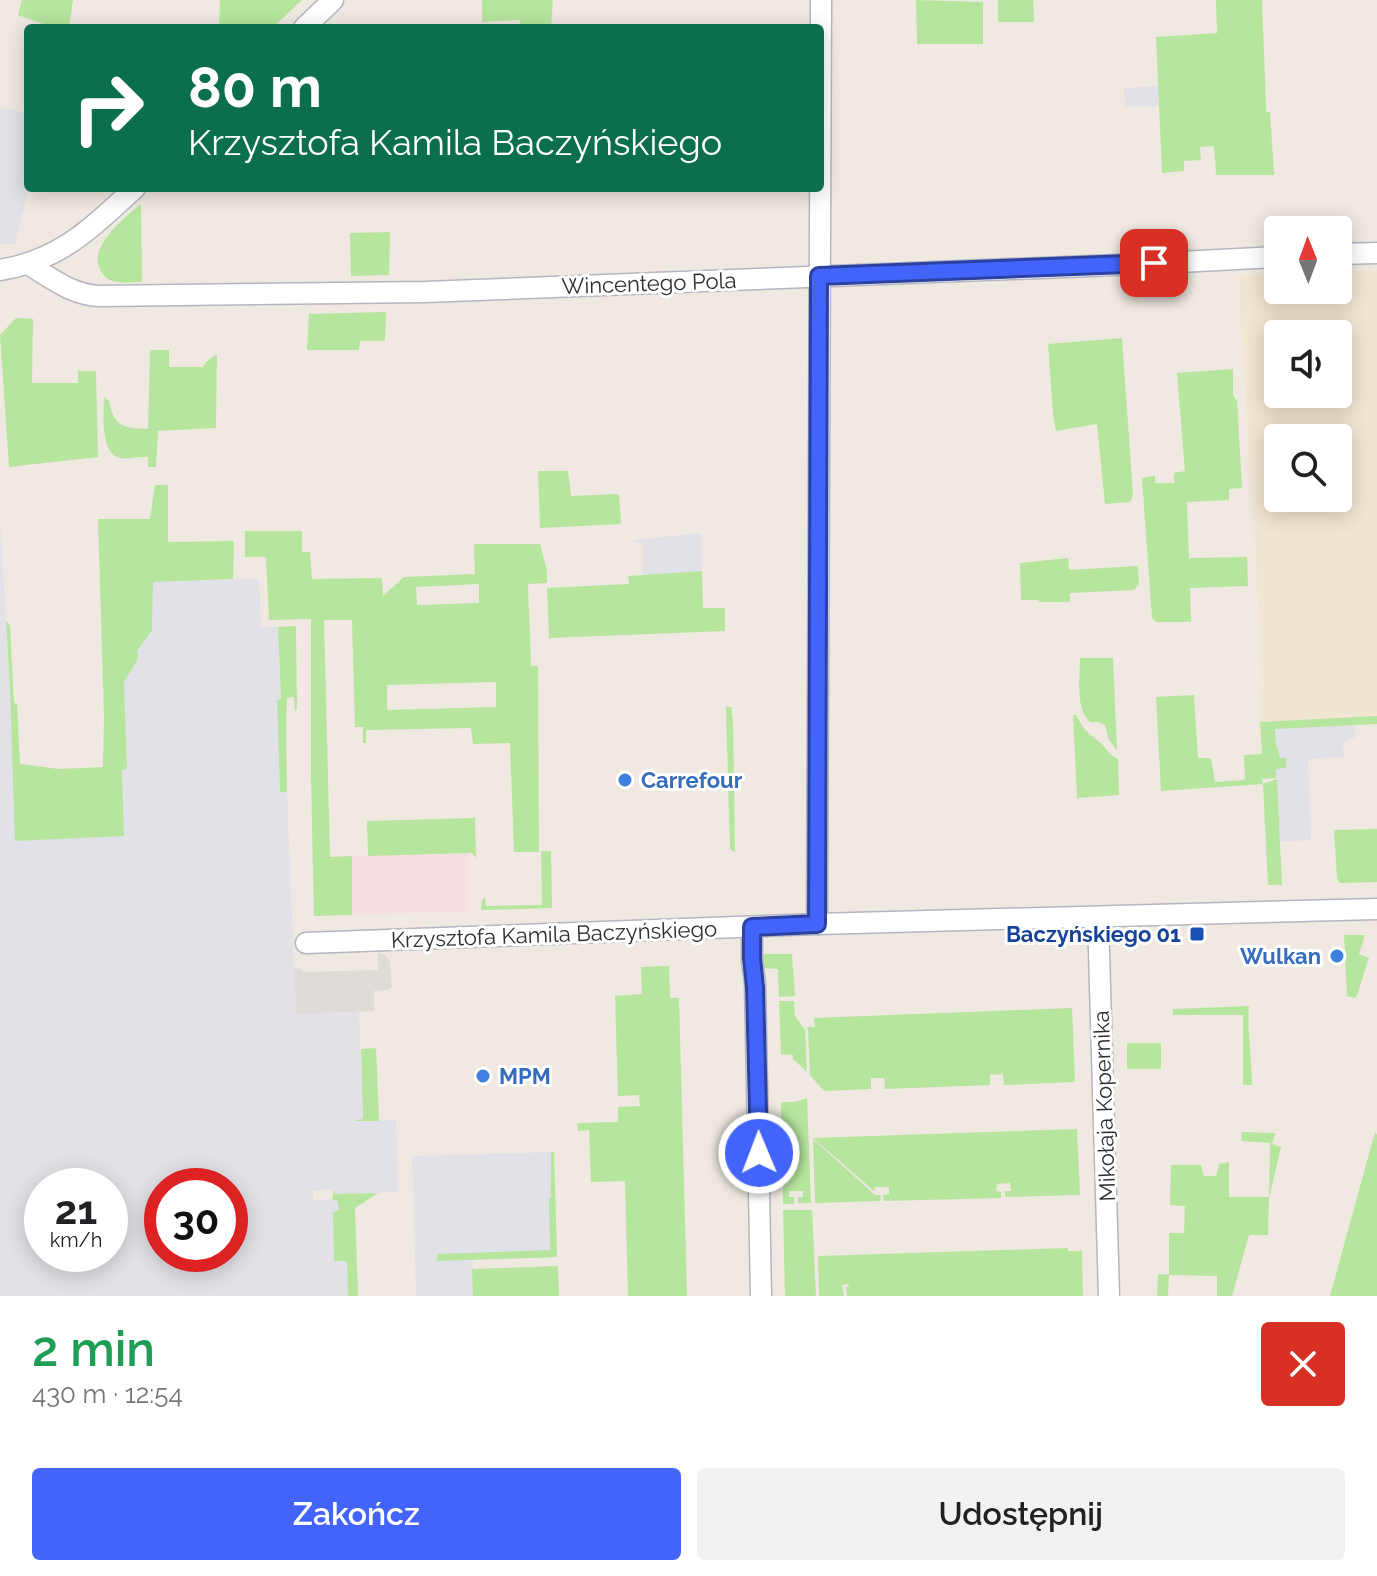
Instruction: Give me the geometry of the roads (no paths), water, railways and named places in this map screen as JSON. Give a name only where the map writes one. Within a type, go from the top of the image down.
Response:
[{"type":"street","points":[[308,24],[333,0]]},
{"type":"street","points":[[821,0],[821,24]]},
{"type":"street","points":[[0,270],[52,255],[130,192]]},
{"type":"street","points":[[817,924],[820,192]]},
{"type":"street","points":[[1352,254],[1377,253]]},
{"type":"street","name":"Wincentego Pola","points":[[28,264],[71,290],[99,296],[425,292],[1264,258]]},
{"type":"street","name":"Krzysztofa Kamila Baczyńskiego","points":[[306,943],[817,924],[1377,909]]},
{"type":"street","name":"Mikołaja Kopernika","points":[[1098,917],[1109,1296]]},
{"type":"street","points":[[752,927],[761,1296]]},
{"type":"place","name":"Carrefour","points":[[625,780]]},
{"type":"place","name":"Baczyńskiego 01","points":[[1197,934]]},
{"type":"place","name":"Wulkan","points":[[1337,956]]},
{"type":"place","name":"MPM","points":[[483,1076]]}]
